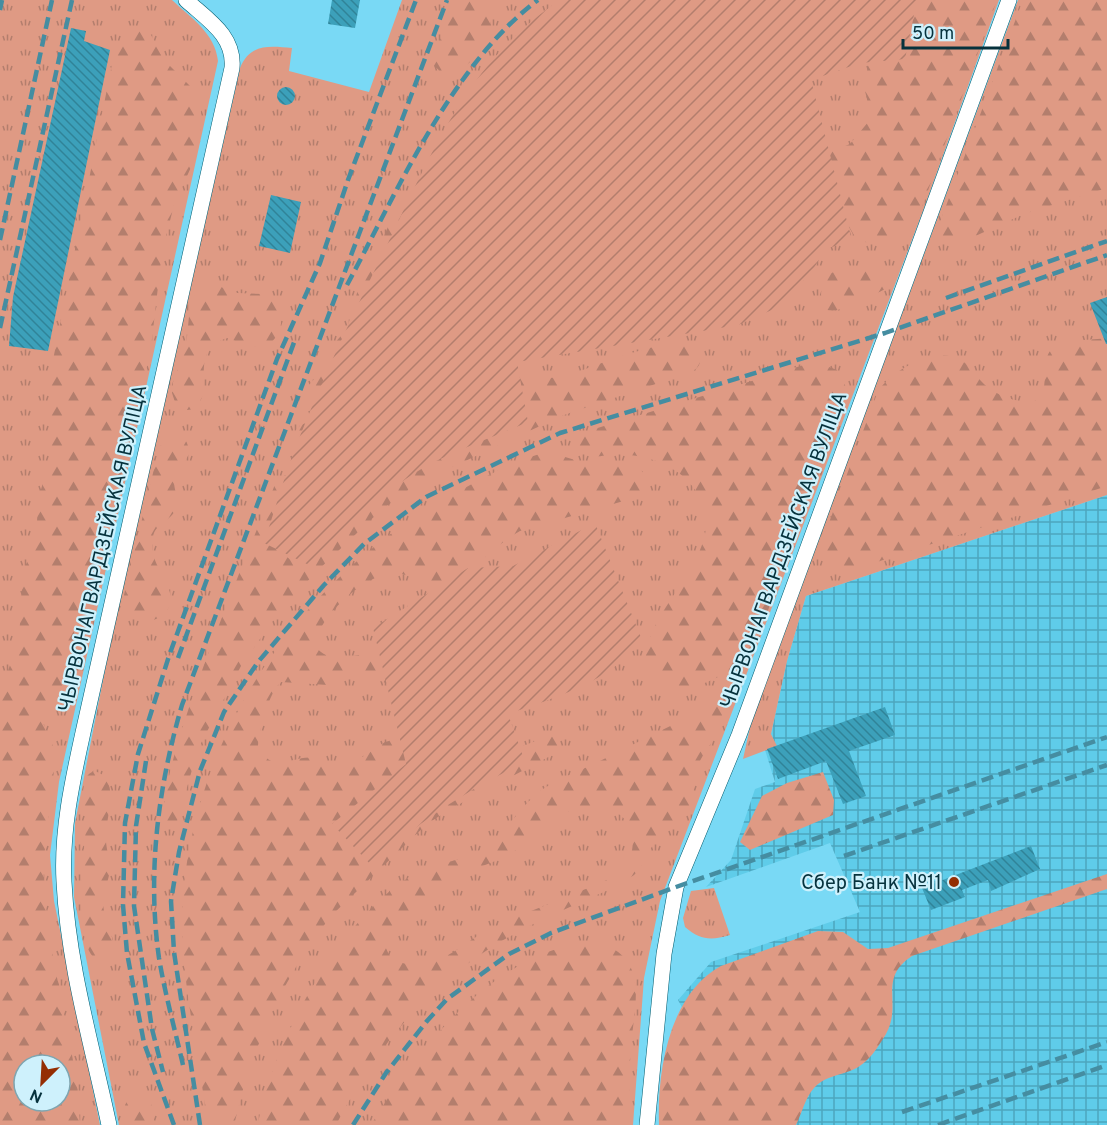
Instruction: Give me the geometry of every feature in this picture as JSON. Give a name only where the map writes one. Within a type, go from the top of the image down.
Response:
[{"type":"street","name":"ЧЫРВОНАГВАРДЗЕЙСКАЯ ВУЛІЦА","points":[[109,1125],[71,941],[64,882],[65,829],[84,728],[232,68],[233,56],[225,35],[186,0]]},
{"type":"street","name":"ЧЫРВОНАГВАРДЗЕЙСКАЯ ВУЛІЦА","points":[[646,1125],[664,954],[676,887],[739,735],[1009,0]]},
{"type":"shaded area","points":[[1107,495],[1107,1125],[744,1125],[678,1000],[711,962],[860,912],[830,843],[706,887],[731,860],[755,789],[775,782],[765,750],[776,746],[771,734],[787,661],[806,596]]},
{"type":"green space","points":[[0,0],[172,0],[207,34],[216,51],[218,61],[59,782],[50,855],[54,901],[100,1125],[0,1125]]},
{"type":"green space","points":[[402,0],[999,0],[923,211],[660,901],[644,978],[633,1125],[119,1125],[74,897],[75,823],[112,634],[240,68],[249,54],[255,50],[269,47],[292,48],[289,71],[369,92]]},
{"type":"green space","points":[[455,0],[488,0],[490,29],[484,44],[473,59],[459,71],[445,75],[434,66],[433,59]]},
{"type":"green space","points":[[560,0],[917,0],[905,59],[860,63],[811,80],[852,241],[825,249],[814,268],[790,297],[774,309],[738,325],[517,362],[528,422],[416,472],[368,508],[311,566],[264,543],[291,458],[322,383],[439,139],[478,78],[501,50],[528,24]]},
{"type":"green space","points":[[765,0],[997,0],[922,207],[909,224],[893,238],[874,244],[864,242],[854,236],[811,160],[850,144],[869,121],[870,111],[864,87],[869,61]]},
{"type":"green space","points":[[1018,0],[1107,0],[1107,495],[806,596],[787,661],[771,734],[777,746],[743,759],[751,723]]},
{"type":"green space","points":[[1023,0],[1107,0],[1107,188],[1024,214],[962,242],[949,241],[939,233],[940,222]]},
{"type":"green space","points":[[140,28],[150,33],[164,60],[190,86],[200,102],[202,123],[192,165],[174,205],[162,252],[150,356],[140,390],[125,424],[122,472],[82,667],[76,680],[48,704],[44,712],[43,723],[56,753],[43,866],[48,931],[72,1053],[12,1053],[12,1113],[72,1113],[72,1055],[77,1081],[80,1125],[0,1125],[0,694],[19,639],[23,571],[36,543],[38,500],[50,458],[49,408],[54,355],[112,64],[120,42],[128,34]]},
{"type":"green space","points":[[417,190],[508,366],[529,375],[543,378],[558,377],[642,350],[686,344],[698,349],[700,362],[691,372],[564,415],[527,432],[414,485],[379,512],[314,574],[274,619],[241,666],[198,749],[177,822],[167,824],[165,801],[172,763],[187,713],[228,601],[277,479],[288,474],[282,553],[292,561],[298,559],[302,451],[293,439],[298,428],[309,422],[323,396],[311,394],[308,386],[324,368],[333,345],[347,329],[362,275],[376,255],[396,208],[402,200]]},
{"type":"green space","points":[[874,268],[892,273],[892,283],[882,291],[853,301],[838,310],[827,310],[822,301],[821,292],[829,274],[841,269]]},
{"type":"green space","points":[[208,282],[237,293],[263,294],[279,306],[281,324],[275,339],[265,347],[249,346],[227,338],[215,344],[208,352],[205,361],[201,400],[195,409],[187,410],[175,402],[172,393],[173,382],[186,347],[190,306],[197,290]]},
{"type":"green space","points":[[1107,338],[1107,486],[880,561],[853,573],[831,566],[822,547],[824,536],[878,391],[894,375],[928,357],[952,357],[965,363],[985,385],[995,392],[1020,401],[1035,401],[1044,389],[1046,362],[1053,348],[1072,341]]},
{"type":"green space","points":[[819,363],[837,370],[847,389],[845,403],[757,640],[730,670],[704,684],[680,689],[665,686],[653,678],[646,667],[647,645],[662,614],[699,553],[706,528],[704,508],[693,487],[676,471],[642,457],[617,454],[589,456],[579,447],[578,437],[591,430],[807,364]]},
{"type":"green space","points":[[170,434],[182,436],[188,445],[189,454],[174,478],[176,509],[157,528],[153,537],[155,560],[168,586],[171,599],[165,613],[157,619],[143,621],[126,612],[124,595],[158,452],[164,438]]},
{"type":"green space","points":[[543,453],[594,463],[629,462],[642,471],[647,481],[643,489],[627,500],[520,531],[508,538],[433,601],[417,581],[400,573],[381,576],[369,581],[333,611],[324,623],[315,646],[331,657],[366,654],[385,656],[400,689],[364,674],[328,685],[281,682],[269,702],[258,746],[264,756],[277,763],[315,758],[347,767],[385,742],[426,731],[506,753],[547,736],[556,737],[560,742],[556,753],[452,808],[427,824],[332,915],[308,946],[276,1002],[248,1070],[235,1121],[232,1125],[216,1125],[207,1112],[204,1099],[188,998],[183,947],[183,896],[193,832],[211,771],[237,713],[270,658],[310,608],[355,563],[406,523],[461,490],[491,474]]},
{"type":"green space","points":[[595,523],[642,640],[629,655],[598,678],[564,694],[508,714],[525,762],[444,808],[407,835],[372,866],[332,824],[406,764],[373,628],[468,568],[513,566]]},
{"type":"green space","points":[[715,705],[723,709],[720,726],[698,765],[690,805],[679,821],[656,841],[634,875],[615,887],[515,934],[489,949],[455,974],[414,1011],[396,1032],[349,1100],[336,1125],[258,1125],[265,1093],[277,1058],[313,985],[336,951],[386,894],[413,875],[468,856],[485,847],[501,834],[535,795],[549,785]],"holes":[[[576,809],[608,809],[620,814],[626,821],[630,828],[633,845],[628,861],[619,872],[602,882],[493,928],[436,961],[413,965],[390,957],[384,944],[387,936],[438,888],[457,876],[509,854],[524,845],[559,816]]]},
{"type":"green space","points":[[94,771],[103,775],[110,791],[106,842],[110,870],[103,906],[114,950],[110,960],[97,960],[88,948],[83,930],[82,881],[86,826],[83,790],[85,780]]},
{"type":"green space","points":[[823,772],[834,800],[833,815],[750,850],[740,842],[762,796],[787,783]]},
{"type":"green space","points":[[1107,874],[1107,889],[912,956],[896,974],[893,983],[891,1023],[878,1046],[860,1066],[829,1078],[814,1088],[808,1096],[796,1125],[659,1125],[664,1058],[678,1014],[689,995],[703,979],[721,966],[818,931],[843,932],[868,949],[888,948]]},
{"type":"green space","points":[[714,888],[730,935],[717,938],[701,937],[685,927],[683,918],[691,891]]},
{"type":"green space","points":[[594,941],[612,948],[624,957],[635,982],[629,1125],[371,1125],[412,1064],[463,1007],[493,983],[524,963],[558,949]]},
{"type":"green space","points":[[139,1092],[150,1098],[155,1125],[129,1125],[125,1105],[132,1093]]},
{"type":"building","points":[[332,0],[360,0],[355,28],[328,24]]},
{"type":"building","points":[[71,28],[86,31],[84,41],[110,50],[48,351],[9,346],[13,297]]},
{"type":"building","points":[[286,87],[292,90],[295,96],[292,102],[286,105],[280,102],[277,96],[280,90]]},
{"type":"building","points":[[271,195],[301,202],[290,253],[259,246]]},
{"type":"building","points":[[1107,297],[1107,344],[1106,344],[1090,303]]},
{"type":"building","points":[[885,707],[895,735],[849,751],[866,796],[843,804],[826,761],[778,779],[767,749]]},
{"type":"building","points":[[1031,846],[1040,869],[991,891],[988,880],[962,890],[965,897],[931,910],[922,888]]},
{"type":"railway","points":[[0,10],[2,0]]},
{"type":"railway","points":[[0,240],[52,0]]},
{"type":"railway","points":[[0,328],[72,0]]},
{"type":"railway","points":[[174,1125],[144,1043],[127,953],[123,905],[125,823],[138,754],[169,656],[277,359],[320,263],[348,180],[416,0]]},
{"type":"railway","points":[[183,1065],[159,958],[154,894],[157,830],[174,736],[182,705],[447,0]]},
{"type":"railway","points":[[347,285],[407,171],[453,94],[479,58],[507,27],[538,0]]},
{"type":"railway","points":[[946,298],[1107,241]]},
{"type":"railway","points":[[200,1125],[174,952],[171,901],[179,852],[200,771],[224,712],[258,662],[324,585],[364,544],[426,497],[560,433],[885,333],[1107,255]]},
{"type":"railway","points":[[178,658],[296,337]]},
{"type":"railway","points":[[353,1125],[386,1073],[447,999],[509,954],[551,933],[676,887],[1107,737]]},
{"type":"railway","points":[[146,761],[136,826],[134,906],[152,1029],[163,1072]]},
{"type":"railway","points":[[844,856],[1107,765]]},
{"type":"railway","points":[[902,1112],[1107,1042]]},
{"type":"railway","points":[[938,1125],[1107,1065]]},
{"type":"place","name":"Сбер Банк №11","points":[[954,882]]}]
